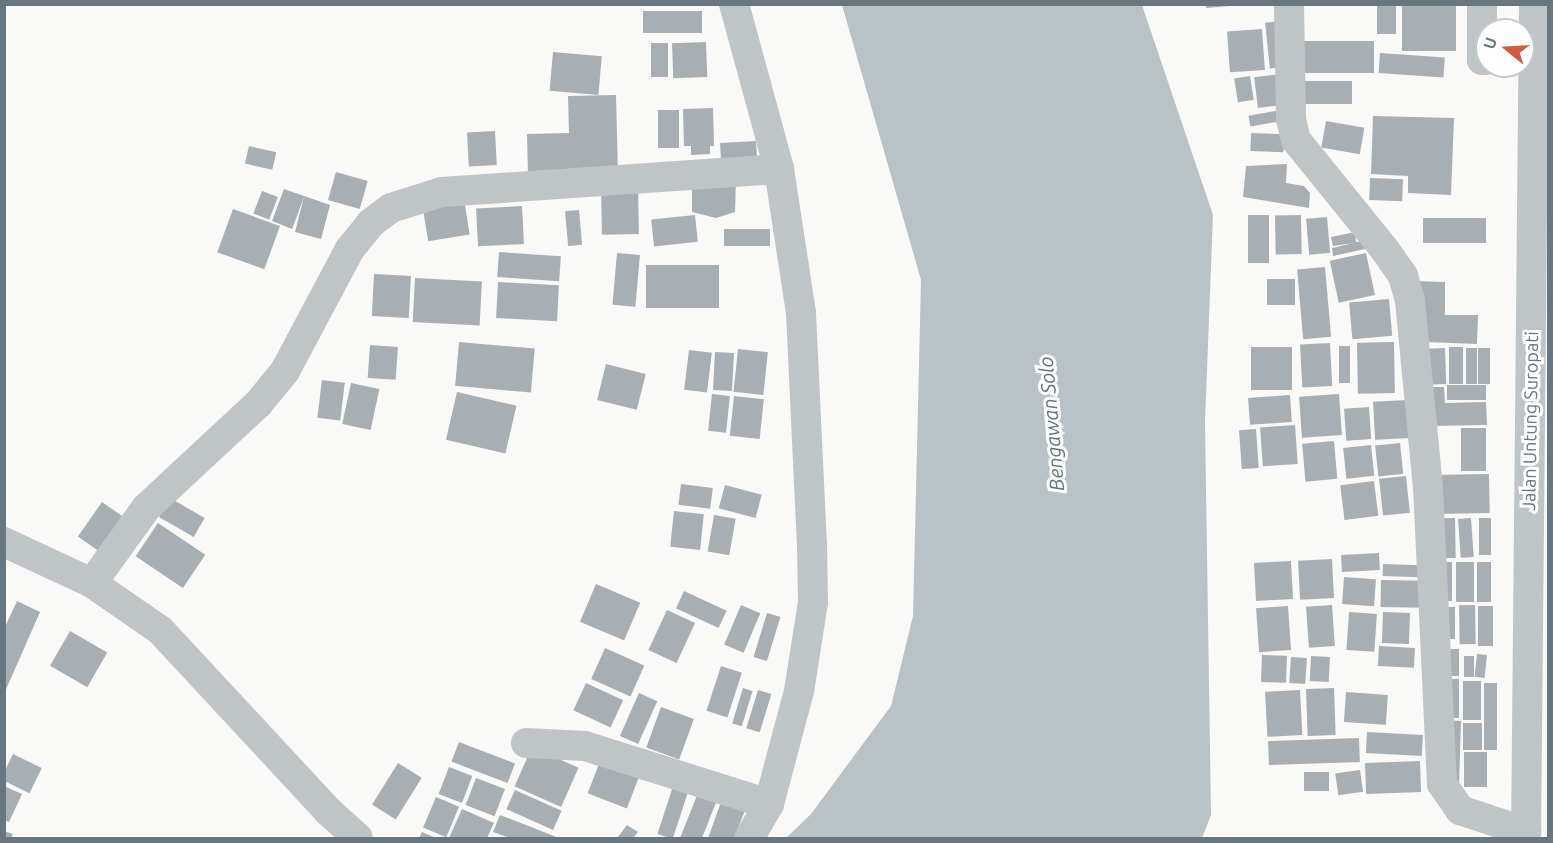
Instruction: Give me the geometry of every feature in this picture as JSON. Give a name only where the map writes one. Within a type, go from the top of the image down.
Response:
[{"type":"street","points":[[734,4],[779,169],[801,313],[813,602],[799,691],[769,804],[749,838]]},
{"type":"street","points":[[1289,4],[1291,119],[1296,140],[1385,250],[1403,276],[1410,301],[1428,487],[1442,784],[1460,810],[1526,835]]},
{"type":"street","name":"Jalan Untung Suropati","points":[[1526,835],[1538,634],[1540,380],[1529,78]]},
{"type":"street","points":[[92,583],[147,507],[258,404],[285,371],[350,249],[371,223],[391,208],[442,192],[779,169]]},
{"type":"street","points":[[4,542],[92,583],[160,630],[328,811],[358,838]]},
{"type":"street","points":[[526,743],[585,746],[769,804]]},
{"type":"water","name":"Bengawan Solo","points":[[842,5],[1142,5],[1213,215],[1205,422],[1211,815],[1202,838],[786,838],[811,814],[891,706],[913,616],[921,280]]},
{"type":"building","points":[[1206,4],[1230,4],[1230,6],[1206,8]]},
{"type":"building","points":[[1377,4],[1396,4],[1396,34],[1377,34]]},
{"type":"building","points":[[1402,4],[1456,4],[1456,51],[1402,51]]},
{"type":"building","points":[[643,11],[702,11],[702,33],[643,33]]},
{"type":"building","points":[[1281,21],[1286,67],[1270,68],[1265,23]]},
{"type":"building","points":[[1262,29],[1265,70],[1230,72],[1227,31]]},
{"type":"building","points":[[1297,41],[1374,41],[1374,73],[1297,73]]},
{"type":"building","points":[[706,42],[707,77],[673,78],[672,43]]},
{"type":"building","points":[[651,43],[668,43],[668,77],[651,77]]},
{"type":"building","points":[[553,52],[602,56],[598,95],[550,91]]},
{"type":"building","points":[[1380,53],[1445,58],[1443,77],[1379,73]]},
{"type":"building","points":[[1281,74],[1285,105],[1258,108],[1254,77]]},
{"type":"building","points":[[1250,76],[1254,100],[1238,102],[1234,79]]},
{"type":"building","points":[[1301,81],[1352,81],[1352,104],[1301,104]]},
{"type":"building","points":[[616,95],[618,174],[528,176],[527,134],[569,133],[568,96]]},
{"type":"building","points":[[713,108],[714,146],[710,146],[710,154],[691,155],[691,146],[684,146],[683,109]]},
{"type":"building","points":[[658,110],[679,110],[679,148],[658,148]]},
{"type":"building","points":[[1281,110],[1283,121],[1250,127],[1249,116]]},
{"type":"building","points":[[1373,116],[1454,118],[1451,195],[1408,193],[1408,176],[1371,174]]},
{"type":"building","points":[[1326,121],[1364,128],[1360,154],[1321,148]]},
{"type":"building","points":[[495,131],[497,165],[469,166],[467,132]]},
{"type":"building","points":[[1251,133],[1284,134],[1283,152],[1250,151]]},
{"type":"building","points":[[756,141],[757,158],[721,160],[720,143]]},
{"type":"building","points":[[249,146],[276,152],[272,170],[245,164]]},
{"type":"building","points":[[1287,164],[1286,183],[1304,186],[1310,193],[1309,208],[1243,197],[1246,166]]},
{"type":"building","points":[[336,172],[368,181],[360,209],[328,200]]},
{"type":"building","points":[[692,178],[736,178],[735,212],[716,218],[692,212]]},
{"type":"building","points":[[1370,178],[1403,179],[1402,201],[1369,200]]},
{"type":"building","points":[[638,183],[639,234],[602,235],[601,184]]},
{"type":"building","points":[[284,189],[330,205],[321,239],[295,232],[304,197],[292,229],[272,221]]},
{"type":"building","points":[[262,191],[278,197],[269,219],[253,213]]},
{"type":"building","points":[[464,199],[470,235],[428,241],[423,206]]},
{"type":"building","points":[[522,206],[524,244],[478,246],[476,208]]},
{"type":"building","points":[[233,209],[280,226],[264,269],[217,252]]},
{"type":"building","points":[[579,210],[582,245],[568,246],[565,211]]},
{"type":"building","points":[[695,215],[698,242],[654,246],[651,220]]},
{"type":"building","points":[[1248,215],[1269,215],[1269,263],[1248,263]]},
{"type":"building","points":[[1275,215],[1301,215],[1302,254],[1276,254]]},
{"type":"building","points":[[1327,217],[1330,253],[1309,255],[1306,219]]},
{"type":"building","points":[[1423,218],[1486,218],[1486,243],[1423,243]]},
{"type":"building","points":[[724,229],[770,229],[770,246],[724,246]]},
{"type":"building","points":[[1355,232],[1356,242],[1364,241],[1365,249],[1333,256],[1332,248],[1354,243],[1333,246],[1331,237]]},
{"type":"building","points":[[499,252],[561,256],[559,281],[497,277]]},
{"type":"building","points":[[617,253],[640,255],[635,307],[612,305]]},
{"type":"building","points":[[1366,253],[1375,295],[1339,303],[1330,261]]},
{"type":"building","points":[[646,265],[719,265],[719,308],[646,308]]},
{"type":"building","points":[[1325,267],[1331,337],[1303,339],[1297,269]]},
{"type":"building","points":[[374,274],[411,276],[409,318],[372,316]]},
{"type":"building","points":[[415,278],[482,282],[480,325],[413,322]]},
{"type":"building","points":[[1267,279],[1295,279],[1295,305],[1267,305]]},
{"type":"building","points":[[1410,281],[1445,282],[1445,315],[1478,315],[1477,344],[1426,342]]},
{"type":"building","points":[[498,282],[559,285],[557,321],[496,318]]},
{"type":"building","points":[[1389,299],[1392,336],[1352,339],[1349,302]]},
{"type":"building","points":[[459,342],[535,349],[531,392],[455,386]]},
{"type":"building","points":[[1394,342],[1395,393],[1358,394],[1357,343]]},
{"type":"building","points":[[1330,343],[1332,386],[1302,388],[1300,345]]},
{"type":"building","points":[[370,345],[398,347],[396,380],[368,378]]},
{"type":"building","points":[[1339,346],[1350,346],[1350,383],[1339,383]]},
{"type":"building","points":[[1251,347],[1292,347],[1292,390],[1251,390]]},
{"type":"building","points":[[1449,347],[1463,347],[1463,384],[1449,384]]},
{"type":"building","points":[[1445,348],[1446,384],[1426,385],[1425,349]]},
{"type":"building","points":[[1466,348],[1477,348],[1477,384],[1466,384]]},
{"type":"building","points":[[1478,348],[1490,348],[1490,384],[1478,384]]},
{"type":"building","points":[[738,349],[768,352],[763,395],[734,392]]},
{"type":"building","points":[[689,350],[712,353],[707,393],[684,390]]},
{"type":"building","points":[[715,352],[734,353],[732,391],[713,390]]},
{"type":"building","points":[[606,364],[646,374],[637,410],[597,400]]},
{"type":"building","points":[[322,380],[345,383],[340,421],[317,418]]},
{"type":"building","points":[[351,383],[379,389],[371,430],[342,424]]},
{"type":"building","points":[[1447,385],[1486,385],[1486,400],[1447,400]]},
{"type":"building","points":[[1427,387],[1444,387],[1445,403],[1486,402],[1487,425],[1428,426]]},
{"type":"building","points":[[457,392],[516,406],[505,453],[446,440]]},
{"type":"building","points":[[712,394],[730,396],[726,433],[708,431]]},
{"type":"building","points":[[1339,394],[1342,435],[1302,438],[1299,397]]},
{"type":"building","points":[[1290,395],[1292,422],[1250,425],[1248,398]]},
{"type":"building","points":[[734,396],[764,399],[760,439],[730,436]]},
{"type":"building","points":[[1408,400],[1410,438],[1375,440],[1373,402]]},
{"type":"building","points":[[1369,407],[1371,439],[1346,441],[1344,409]]},
{"type":"building","points":[[1295,425],[1298,464],[1263,466],[1260,427]]},
{"type":"building","points":[[1461,428],[1486,428],[1486,471],[1461,471]]},
{"type":"building","points":[[1256,429],[1259,468],[1242,469],[1239,430]]},
{"type":"building","points":[[1334,441],[1337,479],[1305,482],[1302,444]]},
{"type":"building","points":[[1400,443],[1403,474],[1378,476],[1375,446]]},
{"type":"building","points":[[1371,445],[1374,476],[1346,479],[1343,448]]},
{"type":"building","points":[[1489,474],[1490,513],[1433,514],[1432,475]]},
{"type":"building","points":[[1406,476],[1410,513],[1383,516],[1379,479]]},
{"type":"building","points":[[1374,481],[1378,516],[1345,520],[1340,485]]},
{"type":"building","points":[[681,484],[713,488],[710,509],[678,505]]},
{"type":"building","points":[[725,485],[762,495],[755,518],[719,508]]},
{"type":"building","points":[[170,498],[205,518],[194,537],[159,517]]},
{"type":"building","points":[[102,502],[125,518],[101,552],[78,536]]},
{"type":"building","points":[[674,511],[704,514],[700,550],[670,547]]},
{"type":"building","points":[[714,515],[736,519],[729,555],[708,551]]},
{"type":"building","points":[[1434,518],[1455,518],[1456,558],[1435,558]]},
{"type":"building","points":[[1471,518],[1474,557],[1461,558],[1458,519]]},
{"type":"building","points":[[1479,518],[1491,518],[1491,555],[1479,555]]},
{"type":"building","points":[[158,523],[205,555],[183,588],[136,556]]},
{"type":"building","points":[[1379,553],[1380,570],[1342,572],[1341,555]]},
{"type":"building","points":[[1332,559],[1334,598],[1300,600],[1298,561]]},
{"type":"building","points":[[1291,561],[1293,599],[1256,601],[1254,563]]},
{"type":"building","points":[[1440,562],[1452,562],[1452,601],[1440,601]]},
{"type":"building","points":[[1456,562],[1474,562],[1474,602],[1456,602]]},
{"type":"building","points":[[1477,562],[1491,562],[1491,602],[1477,602]]},
{"type":"building","points":[[1383,564],[1421,565],[1421,577],[1383,576]]},
{"type":"building","points":[[1344,577],[1376,579],[1374,606],[1342,604]]},
{"type":"building","points":[[1381,580],[1423,581],[1423,608],[1381,607]]},
{"type":"building","points":[[596,584],[640,603],[624,640],[580,622]]},
{"type":"building","points":[[684,591],[727,611],[719,628],[676,608]]},
{"type":"building","points":[[17,601],[40,612],[4,694],[4,629]]},
{"type":"building","points":[[741,605],[760,613],[744,653],[724,645]]},
{"type":"building","points":[[1332,605],[1335,646],[1309,648],[1306,607]]},
{"type":"building","points":[[1459,605],[1475,605],[1476,644],[1460,644]]},
{"type":"building","points":[[1288,606],[1291,650],[1259,652],[1256,608]]},
{"type":"building","points":[[1478,606],[1493,606],[1493,646],[1478,646]]},
{"type":"building","points":[[1444,607],[1455,607],[1455,639],[1444,639]]},
{"type":"building","points":[[667,610],[695,623],[677,663],[648,650]]},
{"type":"building","points":[[1349,612],[1377,614],[1374,652],[1346,650]]},
{"type":"building","points":[[1383,612],[1410,613],[1409,644],[1382,643]]},
{"type":"building","points":[[767,613],[780,617],[767,661],[754,657]]},
{"type":"building","points":[[70,631],[107,652],[87,687],[50,666]]},
{"type":"building","points":[[1379,646],[1415,648],[1414,668],[1378,666]]},
{"type":"building","points":[[605,648],[644,665],[630,697],[591,679]]},
{"type":"building","points":[[1449,649],[1459,649],[1459,676],[1449,676]]},
{"type":"building","points":[[1477,654],[1487,655],[1485,678],[1475,677]]},
{"type":"building","points":[[1262,655],[1287,656],[1286,683],[1261,682]]},
{"type":"building","points":[[1311,656],[1330,657],[1329,682],[1310,681]]},
{"type":"building","points":[[1464,656],[1474,656],[1474,677],[1464,677]]},
{"type":"building","points":[[1291,657],[1307,658],[1305,684],[1289,683]]},
{"type":"building","points":[[721,666],[742,673],[727,717],[706,711]]},
{"type":"building","points":[[1446,679],[1459,679],[1459,718],[1446,718]]},
{"type":"building","points":[[1463,681],[1481,681],[1481,720],[1463,720]]},
{"type":"building","points":[[586,683],[623,700],[610,728],[573,710]]},
{"type":"building","points":[[1484,683],[1497,683],[1497,750],[1484,750]]},
{"type":"building","points":[[743,688],[753,691],[742,726],[732,723]]},
{"type":"building","points":[[1334,688],[1336,735],[1308,736],[1306,689]]},
{"type":"building","points":[[758,690],[771,694],[760,732],[746,728]]},
{"type":"building","points":[[1300,690],[1302,735],[1267,737],[1265,692]]},
{"type":"building","points":[[1346,692],[1388,695],[1386,725],[1344,722]]},
{"type":"building","points":[[639,693],[657,701],[638,744],[620,736]]},
{"type":"building","points":[[661,707],[694,719],[679,759],[646,747]]},
{"type":"building","points":[[1443,720],[1461,721],[1459,785],[1448,780]]},
{"type":"building","points":[[1463,723],[1482,723],[1482,750],[1463,750]]},
{"type":"building","points":[[1367,732],[1423,735],[1422,756],[1366,753]]},
{"type":"building","points":[[1359,738],[1360,762],[1269,765],[1268,741]]},
{"type":"building","points":[[459,742],[515,764],[507,783],[451,762]]},
{"type":"building","points":[[532,747],[579,768],[561,807],[515,786]]},
{"type":"building","points":[[1464,752],[1487,752],[1487,787],[1464,787]]},
{"type":"building","points":[[13,754],[42,768],[29,793],[4,781],[4,772]]},
{"type":"building","points":[[602,756],[641,771],[627,808],[588,793]]},
{"type":"building","points":[[1420,761],[1421,792],[1366,794],[1365,763]]},
{"type":"building","points":[[398,763],[422,778],[396,819],[372,805]]},
{"type":"building","points":[[449,767],[472,776],[462,803],[439,794]]},
{"type":"building","points":[[1360,770],[1363,792],[1338,795],[1335,773]]},
{"type":"building","points":[[1304,772],[1329,772],[1329,791],[1304,791]]},
{"type":"building","points":[[676,777],[691,782],[673,838],[657,834]]},
{"type":"building","points":[[476,778],[505,789],[495,816],[466,805]]},
{"type":"building","points":[[4,786],[22,794],[9,822],[4,820]]},
{"type":"building","points":[[700,788],[719,795],[702,838],[680,838]]},
{"type":"building","points":[[515,790],[562,811],[553,830],[506,809]]},
{"type":"building","points":[[724,794],[748,803],[734,838],[708,838]]},
{"type":"building","points":[[436,797],[459,807],[446,837],[423,827]]},
{"type":"building","points":[[462,809],[494,823],[487,838],[449,838]]},
{"type":"building","points":[[500,815],[559,838],[510,838],[493,832]]},
{"type":"building","points":[[627,825],[638,832],[633,838],[617,838]]},
{"type":"building","points":[[4,831],[13,834],[11,838],[4,838]]},
{"type":"building","points":[[422,832],[436,838],[419,838]]}]
